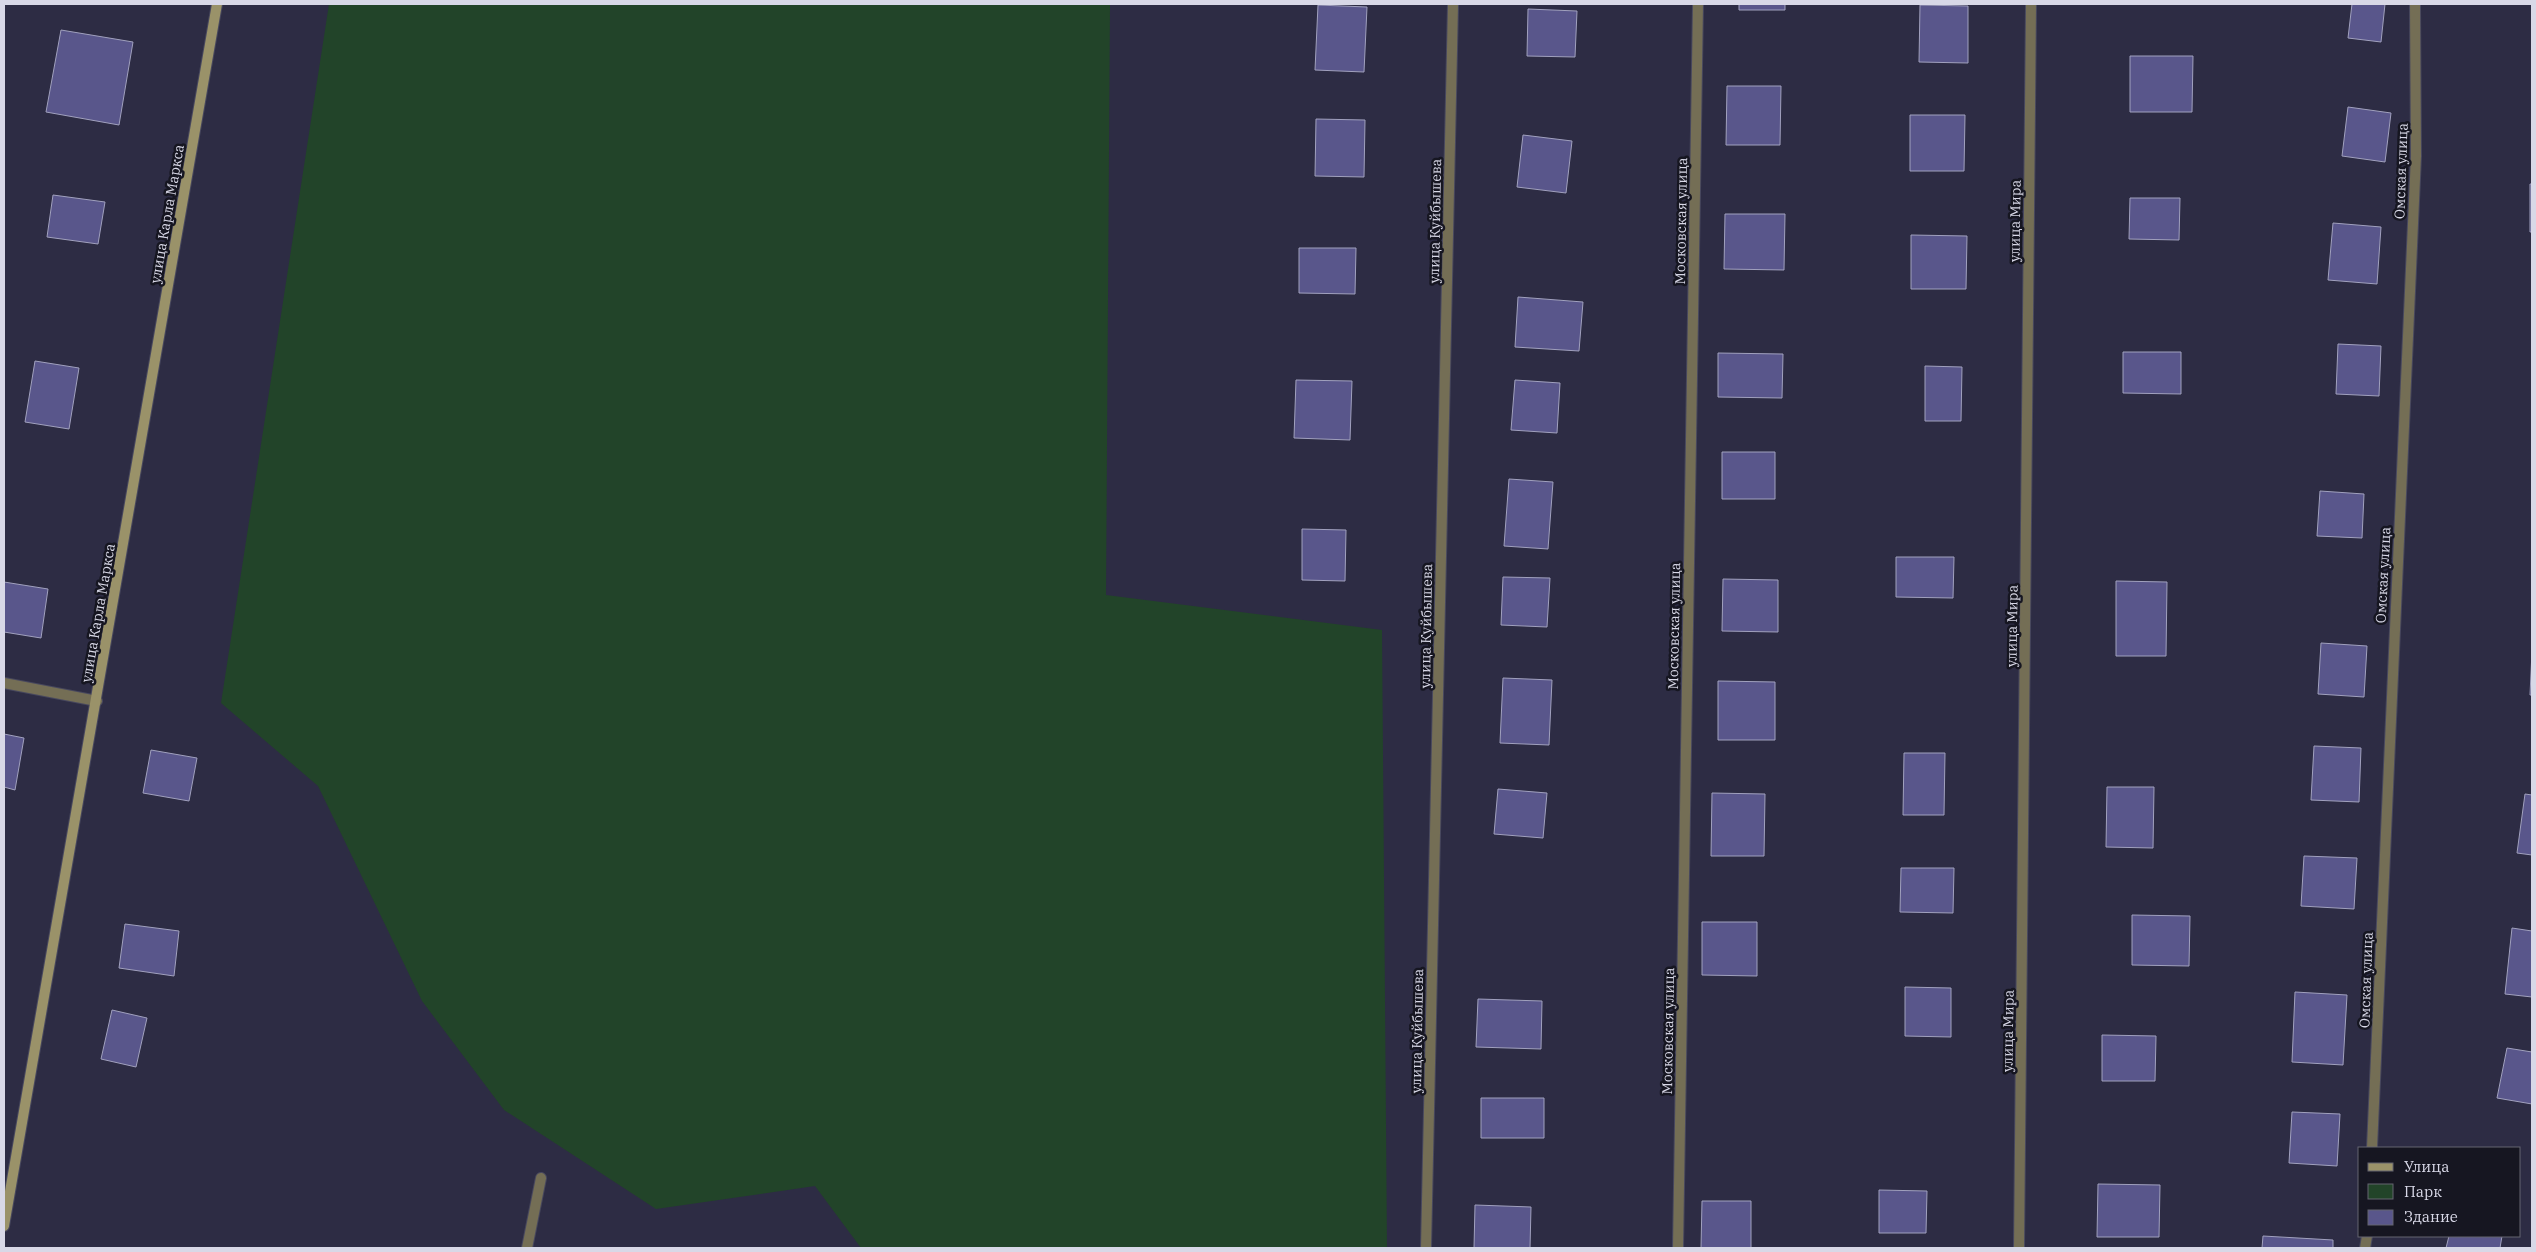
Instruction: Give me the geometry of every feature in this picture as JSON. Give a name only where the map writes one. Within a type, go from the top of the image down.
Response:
[{"type":"main road","name":"улица Карла Маркса","points":[[4,1226],[218,4]]},
{"type":"street","name":"улица Куйбышева","points":[[1426,1248],[1453,4]]},
{"type":"street","name":"Московская улица","points":[[1678,1248],[1698,4]]},
{"type":"street","name":"улица Мира","points":[[2019,1248],[2031,4]]},
{"type":"street","name":"Омская улица","points":[[2372,1147],[2416,166],[2415,4]]},
{"type":"street","points":[[4,683],[97,701]]},
{"type":"street","points":[[527,1248],[541,1178]]},
{"type":"green space","points":[[329,4],[1110,4],[1106,595],[1382,630],[1387,1248],[861,1248],[815,1186],[656,1209],[504,1110],[422,1001],[318,786],[221,703]]},
{"type":"building","points":[[1739,4],[1785,4],[1785,10],[1739,10]]},
{"type":"building","points":[[2352,4],[2385,4],[2381,42],[2348,38]]},
{"type":"building","points":[[1318,5],[1367,7],[1364,72],[1315,70]]},
{"type":"building","points":[[1920,5],[1968,6],[1968,63],[1919,62]]},
{"type":"building","points":[[1528,9],[1577,11],[1575,57],[1527,56]]},
{"type":"building","points":[[61,30],[133,42],[119,125],[46,112]]},
{"type":"building","points":[[2130,56],[2193,56],[2192,112],[2130,112]]},
{"type":"building","points":[[1727,86],[1781,86],[1780,145],[1726,145]]},
{"type":"building","points":[[2348,107],[2391,113],[2385,162],[2342,156]]},
{"type":"building","points":[[1910,115],[1965,115],[1964,171],[1910,171]]},
{"type":"building","points":[[1316,119],[1365,120],[1364,177],[1315,176]]},
{"type":"building","points":[[1523,135],[1572,141],[1566,193],[1517,187]]},
{"type":"building","points":[[2530,184],[2532,184],[2532,232],[2530,232]]},
{"type":"building","points":[[53,195],[105,202],[98,244],[47,237]]},
{"type":"building","points":[[2130,198],[2180,198],[2179,240],[2129,239]]},
{"type":"building","points":[[1725,214],[1785,214],[1784,270],[1724,269]]},
{"type":"building","points":[[2333,223],[2381,227],[2377,284],[2328,280]]},
{"type":"building","points":[[1911,235],[1967,236],[1966,289],[1911,289]]},
{"type":"building","points":[[1299,248],[1356,248],[1355,294],[1299,293]]},
{"type":"building","points":[[1518,297],[1583,302],[1579,351],[1515,347]]},
{"type":"building","points":[[2338,344],[2381,346],[2379,396],[2336,394]]},
{"type":"building","points":[[2123,352],[2181,352],[2181,394],[2123,393]]},
{"type":"building","points":[[1718,353],[1783,354],[1782,398],[1718,397]]},
{"type":"building","points":[[35,361],[79,368],[69,429],[25,422]]},
{"type":"building","points":[[1925,366],[1962,367],[1961,421],[1925,421]]},
{"type":"building","points":[[1296,380],[1352,381],[1350,440],[1294,438]]},
{"type":"building","points":[[1515,380],[1560,383],[1557,433],[1511,430]]},
{"type":"building","points":[[1722,452],[1775,452],[1775,499],[1722,499]]},
{"type":"building","points":[[1509,479],[1553,482],[1548,549],[1504,546]]},
{"type":"building","points":[[2320,491],[2364,494],[2362,538],[2317,536]]},
{"type":"building","points":[[1302,529],[1346,530],[1345,581],[1302,580]]},
{"type":"building","points":[[1896,557],[1954,557],[1953,598],[1896,597]]},
{"type":"building","points":[[1503,577],[1550,578],[1547,627],[1501,625]]},
{"type":"building","points":[[1723,579],[1778,580],[1778,632],[1722,631]]},
{"type":"building","points":[[2116,581],[2167,582],[2166,656],[2116,656]]},
{"type":"building","points":[[4,582],[48,589],[41,638],[4,632]]},
{"type":"building","points":[[2321,643],[2367,646],[2364,697],[2318,694]]},
{"type":"building","points":[[2532,651],[2532,695],[2530,695]]},
{"type":"building","points":[[1503,678],[1552,680],[1549,745],[1500,743]]},
{"type":"building","points":[[1718,681],[1775,682],[1775,740],[1718,740]]},
{"type":"building","points":[[4,734],[24,738],[15,790],[4,787]]},
{"type":"building","points":[[2314,746],[2361,748],[2359,802],[2311,800]]},
{"type":"building","points":[[151,750],[197,758],[189,801],[143,793]]},
{"type":"building","points":[[1904,753],[1945,753],[1944,815],[1903,815]]},
{"type":"building","points":[[2107,787],[2154,787],[2153,848],[2106,847]]},
{"type":"building","points":[[1498,789],[1547,793],[1543,838],[1494,834]]},
{"type":"building","points":[[1712,793],[1765,794],[1764,856],[1711,856]]},
{"type":"building","points":[[2525,794],[2532,795],[2532,855],[2517,853]]},
{"type":"building","points":[[2304,856],[2357,858],[2354,909],[2301,906]]},
{"type":"building","points":[[1901,868],[1954,868],[1953,913],[1900,912]]},
{"type":"building","points":[[2132,915],[2190,916],[2189,966],[2132,965]]},
{"type":"building","points":[[1702,922],[1757,922],[1757,976],[1702,975]]},
{"type":"building","points":[[125,924],[179,931],[174,976],[119,968]]},
{"type":"building","points":[[2512,928],[2532,931],[2532,997],[2505,994]]},
{"type":"building","points":[[1905,987],[1951,988],[1951,1037],[1905,1036]]},
{"type":"building","points":[[2295,992],[2347,995],[2343,1065],[2292,1062]]},
{"type":"building","points":[[1478,999],[1542,1001],[1541,1049],[1476,1047]]},
{"type":"building","points":[[112,1010],[147,1018],[136,1067],[101,1059]]},
{"type":"building","points":[[2102,1035],[2156,1036],[2155,1081],[2102,1081]]},
{"type":"building","points":[[2507,1048],[2532,1052],[2532,1104],[2497,1098]]},
{"type":"building","points":[[1481,1098],[1544,1098],[1544,1138],[1481,1138]]},
{"type":"building","points":[[2292,1112],[2340,1114],[2337,1166],[2289,1163]]},
{"type":"building","points":[[2098,1184],[2160,1185],[2159,1237],[2097,1237]]},
{"type":"building","points":[[1879,1190],[1927,1191],[1926,1233],[1879,1233]]},
{"type":"building","points":[[1702,1201],[1751,1201],[1751,1248],[1701,1248]]},
{"type":"building","points":[[1475,1205],[1531,1207],[1530,1248],[1474,1248]]},
{"type":"building","points":[[2263,1236],[2333,1240],[2333,1248],[2262,1248]]},
{"type":"building","points":[[2449,1237],[2502,1237],[2500,1248],[2446,1248]]}]
